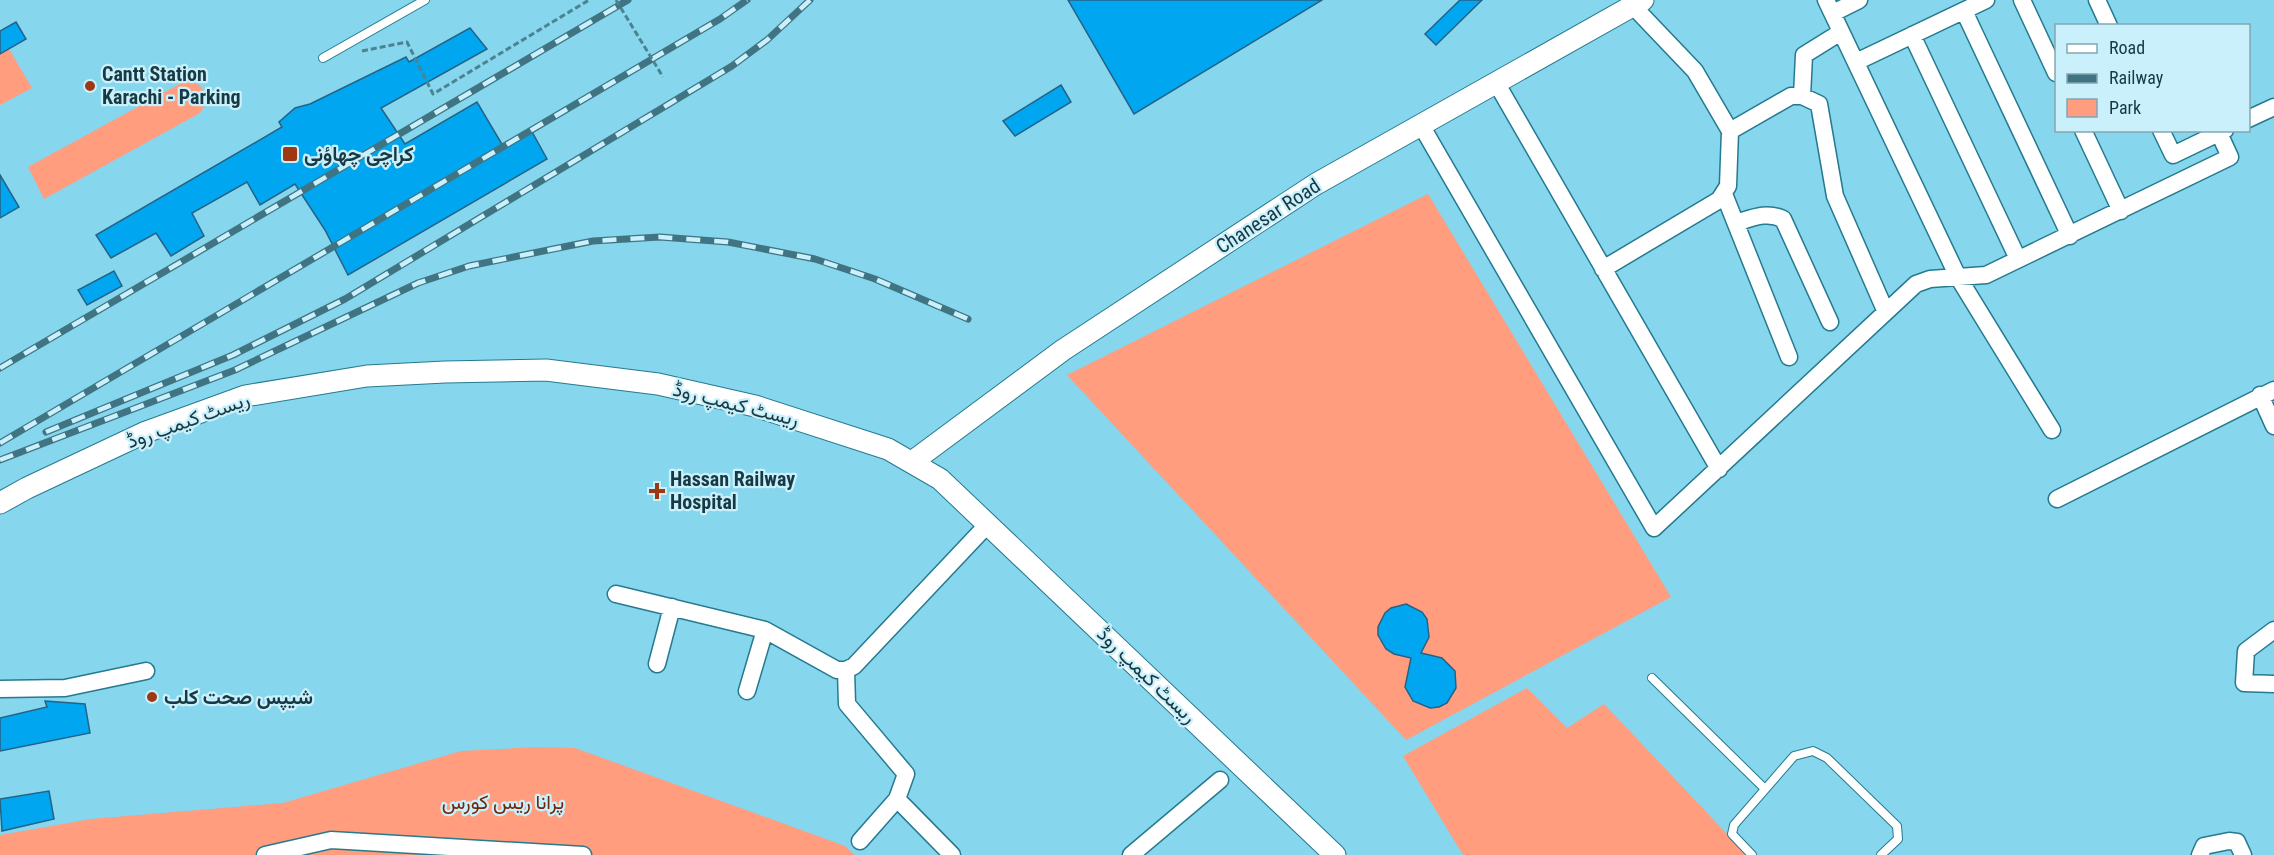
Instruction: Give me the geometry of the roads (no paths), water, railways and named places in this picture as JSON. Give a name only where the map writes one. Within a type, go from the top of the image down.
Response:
[{"type":"street","points":[[1859,0],[1830,7],[1958,277],[2052,430]]},
{"type":"street","points":[[1856,63],[1986,0]]},
{"type":"street","points":[[2022,0],[2055,71]]},
{"type":"street","points":[[2097,0],[2108,24]]},
{"type":"street","points":[[1603,268],[1719,200],[1728,186],[1730,131],[1695,71],[1638,3]]},
{"type":"street","name":"Chanesar Road","points":[[912,462],[1063,350],[1316,184],[1638,3]]},
{"type":"street","points":[[1964,11],[2070,236]]},
{"type":"street","points":[[1802,96],[1804,55],[1841,32]]},
{"type":"street","points":[[1912,35],[2018,259]]},
{"type":"street","points":[[1497,84],[1719,469]]},
{"type":"street","points":[[1730,131],[1782,100],[1802,96],[1819,104],[1835,196],[1885,310]]},
{"type":"street","points":[[2250,118],[2274,107]]},
{"type":"street","points":[[1421,125],[1654,528],[1885,310],[1916,284],[1930,279],[1986,275],[2230,157],[2222,132],[2173,155],[2162,132]]},
{"type":"street","points":[[2084,132],[2121,211]]},
{"type":"street","points":[[1724,194],[1789,357]]},
{"type":"street","points":[[1736,223],[1766,214],[1783,219],[1830,322]]},
{"type":"street","name":"ریسٹ کیمپ روڈ","points":[[0,503],[146,432],[245,396],[367,376],[546,370],[658,384],[755,406],[888,449],[940,479],[989,523],[1335,855]]},
{"type":"street","points":[[2056,499],[2267,393],[2274,426]]},
{"type":"street","points":[[616,594],[765,630],[837,670],[846,670],[854,666],[989,523]]},
{"type":"street","points":[[657,664],[672,608]]},
{"type":"street","points":[[747,691],[765,630]]},
{"type":"street","points":[[2274,630],[2246,651],[2244,683],[2274,684]]},
{"type":"street","points":[[846,670],[847,704],[906,774],[897,799],[860,841]]},
{"type":"street","points":[[0,690],[65,688],[146,671]]},
{"type":"street","points":[[1131,855],[1220,780]]},
{"type":"street","points":[[897,799],[952,855]]},
{"type":"street","points":[[265,855],[331,840],[583,855]]},
{"type":"street","points":[[2200,855],[2204,846],[2229,841],[2238,842],[2243,855]]},
{"type":"lane","points":[[323,58],[424,0]]},
{"type":"lane","points":[[1652,678],[1765,789]]},
{"type":"lane","points":[[1752,855],[1734,838],[1732,831],[1794,756],[1813,751],[1827,758],[1897,826],[1898,839],[1881,855]]},
{"type":"railway","points":[[0,368],[628,0]]},
{"type":"railway","points":[[0,443],[720,19],[747,0]]},
{"type":"railway","points":[[46,432],[233,355],[345,299],[732,66],[767,40],[810,0]]},
{"type":"railway","points":[[0,460],[235,370],[418,283],[469,266],[593,241],[660,237],[728,242],[815,259],[875,279],[968,319]]},
{"type":"place","name":"Cantt Station Karachi - Parking","points":[[90,86]]},
{"type":"place","name":"کراچی چھاؤنی","points":[[290,154]]},
{"type":"place","name":"Hassan Railway Hospital","points":[[657,491]]},
{"type":"place","name":"شیپس صحت کلب","points":[[152,697]]},
{"type":"park label","name":"پرانا ریس کورس","points":[[503,802]]}]
